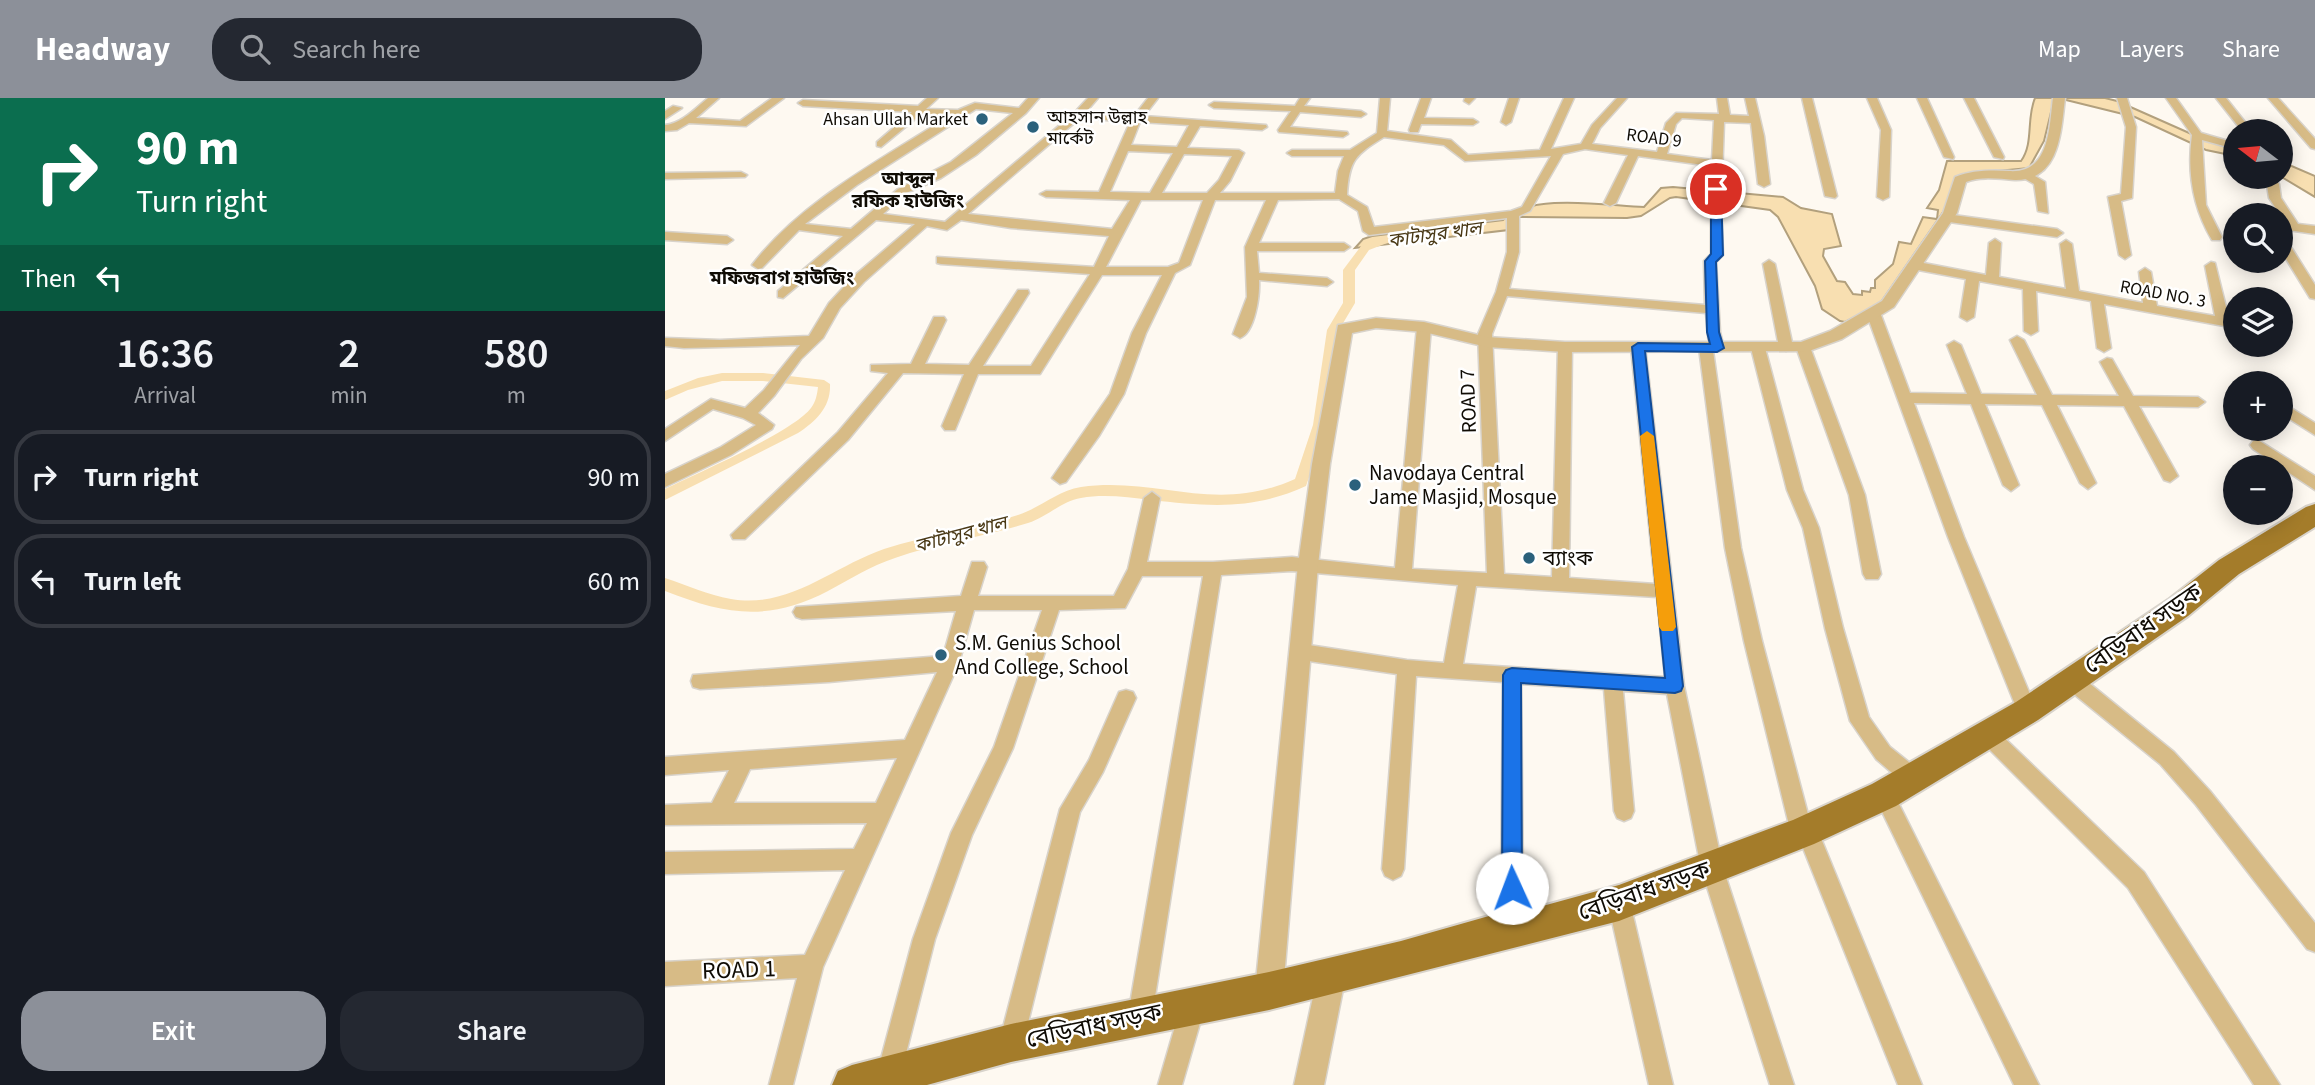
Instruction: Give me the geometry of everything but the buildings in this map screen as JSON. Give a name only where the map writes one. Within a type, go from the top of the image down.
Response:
[{"type":"highway","name":"বেড়িবাধ সড়ক","points":[[852,1085],[887,1081],[1011,1043],[1269,991],[1401,959],[1489,934],[1539,925],[1619,903],[1805,832],[1884,795],[2027,711],[2178,608],[2229,567],[2315,514]]},
{"type":"street","points":[[665,128],[673,128],[687,120],[714,98]]},
{"type":"street","points":[[687,120],[742,124],[779,98]]},
{"type":"street","points":[[881,144],[933,98]]},
{"type":"street","points":[[988,108],[997,98]]},
{"type":"street","points":[[782,294],[902,191],[926,183],[985,142],[1034,98]]},
{"type":"street","points":[[872,216],[947,226],[1078,115],[1093,98]]},
{"type":"street","points":[[1103,196],[1136,120],[1153,98]]},
{"type":"street","points":[[1305,98],[1283,131],[1343,134]]},
{"type":"street","points":[[1382,134],[1385,98]]},
{"type":"street","points":[[1412,136],[1426,98]]},
{"type":"street","points":[[1506,122],[1514,98]]},
{"type":"street","points":[[1544,152],[1569,98]]},
{"type":"street","points":[[1341,196],[1342,167],[1352,153],[1382,134],[1447,142],[1465,158],[1559,152],[1585,146],[1596,127],[1622,98]]},
{"type":"street","points":[[1722,98],[1715,206],[1717,255],[1710,261],[1712,348],[1734,548],[1753,641],[1805,832],[1910,1085]]},
{"type":"street","points":[[1750,98],[1756,120],[1764,184]]},
{"type":"street","points":[[1807,98],[1831,196]]},
{"type":"street","points":[[1872,98],[1886,130],[1883,197]]},
{"type":"street","points":[[1922,98],[1949,157]]},
{"type":"street","points":[[1969,98],[1999,157]]},
{"type":"street","points":[[2172,98],[2197,135],[2223,143]]},
{"type":"street","points":[[2221,98],[2238,119]]},
{"type":"street","points":[[2273,98],[2315,146]]},
{"type":"street","points":[[2124,101],[2131,127],[2126,198],[2114,197],[2125,255]]},
{"type":"street","points":[[2026,175],[2038,167],[2049,153],[2055,139],[2059,102]]},
{"type":"street","points":[[803,103],[960,113]]},
{"type":"street","points":[[1214,105],[1361,114]]},
{"type":"street","points":[[758,265],[776,242],[840,192],[960,113],[972,107],[1022,111]]},
{"type":"street","points":[[665,116],[677,108]]},
{"type":"street","points":[[1661,156],[1671,123],[1680,111],[1756,120]]},
{"type":"street","points":[[1078,115],[1262,127]]},
{"type":"street","points":[[1417,121],[1473,122]]},
{"type":"street","points":[[1154,197],[1196,123]]},
{"type":"street","points":[[2197,135],[2195,150],[2200,205],[2216,237]]},
{"type":"street","name":"ROAD 9","points":[[1585,146],[1719,164]]},
{"type":"street","points":[[941,260],[1098,271],[1170,271],[1184,265],[1210,197],[1224,181],[1239,153],[1124,148]]},
{"type":"street","points":[[1046,194],[1138,197],[1341,196],[1363,209],[1369,231],[1513,218],[1526,209],[1559,152]]},
{"type":"street","points":[[1293,153],[1352,153]]},
{"type":"street","points":[[1610,203],[1634,153]]},
{"type":"street","points":[[665,176],[741,175]]},
{"type":"street","points":[[1269,991],[1308,565],[1343,329],[1376,323],[1424,327],[1487,342],[1565,346],[1795,347],[1836,335],[1874,315],[1888,304],[1946,218],[1960,180],[1975,175],[2026,175],[2039,181],[2044,211]]},
{"type":"street","points":[[2274,189],[2276,198],[2294,227],[2315,230]]},
{"type":"street","points":[[876,368],[1035,371],[1098,271],[1116,233],[1138,197]]},
{"type":"street","points":[[1240,334],[1254,297],[1251,247],[1273,197]]},
{"type":"street","points":[[959,216],[1011,225],[1116,233]]},
{"type":"street","name":"ROAD 7","points":[[1496,582],[1486,334],[1513,252],[1513,218]]},
{"type":"street","points":[[1946,218],[2057,233]]},
{"type":"street","points":[[748,414],[769,393],[796,356],[818,335],[834,306],[925,222]]},
{"type":"street","points":[[796,226],[851,233]]},
{"type":"street","points":[[665,236],[727,240]]},
{"type":"street","points":[[1992,280],[1995,243]]},
{"type":"street","points":[[2066,244],[2073,295]]},
{"type":"street","points":[[1251,247],[1344,247]]},
{"type":"street","points":[[2293,260],[2315,295]]},
{"type":"street","points":[[1769,264],[1795,347],[1857,495],[1872,574]]},
{"type":"street","name":"ROAD NO. 3","points":[[1913,265],[2223,322]]},
{"type":"street","points":[[2211,266],[2223,308]]},
{"type":"street","points":[[1061,478],[1117,394],[1139,333],[1170,271]]},
{"type":"street","points":[[2144,272],[2151,309]]},
{"type":"street","points":[[1254,276],[1327,282]]},
{"type":"street","points":[[1967,317],[1973,277]]},
{"type":"street","points":[[2029,287],[2031,331]]},
{"type":"street","points":[[1502,292],[1712,310]]},
{"type":"street","points":[[950,426],[972,371],[1023,293]]},
{"type":"street","points":[[2097,300],[2106,355],[2170,476]]},
{"type":"street","points":[[1874,315],[1956,537],[2027,711]]},
{"type":"street","points":[[739,535],[843,436],[908,368],[939,320]]},
{"type":"street","points":[[1402,576],[1424,327]]},
{"type":"street","points":[[665,342],[725,345],[812,340]]},
{"type":"street","points":[[2017,340],[2088,482]]},
{"type":"street","points":[[1954,345],[2011,485]]},
{"type":"street","points":[[1560,586],[1565,346]]},
{"type":"street","points":[[1638,347],[1675,686],[1712,868],[1782,1085]]},
{"type":"street","points":[[1758,348],[1795,490],[1811,528],[1834,628],[1860,721],[1883,753],[1913,778]]},
{"type":"street","points":[[1905,398],[2198,402]]},
{"type":"street","points":[[665,436],[711,404],[748,414],[767,425],[726,451],[665,481]]},
{"type":"street","points":[[2293,415],[2315,430]]},
{"type":"street","points":[[2258,445],[2315,484]]},
{"type":"street","points":[[802,612],[967,603],[1119,603],[1137,569],[1152,498]]},
{"type":"street","points":[[1137,569],[1308,565],[1402,576],[1663,591]]},
{"type":"street","points":[[781,1085],[812,966],[950,663],[978,567]]},
{"type":"street","points":[[1140,1016],[1213,569]]},
{"type":"street","points":[[1452,671],[1468,580]]},
{"type":"street","points":[[887,1081],[924,939],[962,833],[1003,748],[1053,603]]},
{"type":"street","points":[[1302,652],[1406,668],[1675,686]]},
{"type":"street","points":[[700,681],[829,674],[950,663]]},
{"type":"street","points":[[1393,869],[1406,668]]},
{"type":"street","points":[[1512,675],[1512,888],[1539,925]]},
{"type":"street","points":[[2071,680],[2167,758],[2194,788],[2315,942]]},
{"type":"street","points":[[1613,682],[1624,811]]},
{"type":"street","points":[[1011,1043],[1070,809],[1096,766],[1126,698]]},
{"type":"street","points":[[1987,734],[2136,880],[2267,1085]]},
{"type":"street","points":[[667,769],[911,748]]},
{"type":"street","points":[[718,813],[744,761]]},
{"type":"street","points":[[1884,795],[2027,1085]]},
{"type":"street","points":[[665,815],[882,813]]},
{"type":"street","points":[[665,863],[861,859]]},
{"type":"street","points":[[1619,903],[1661,1085]]},
{"type":"street","name":"ROAD 1","points":[[665,974],[812,966]]},
{"type":"street","points":[[1309,1085],[1332,974]]},
{"type":"street","points":[[1170,1085],[1193,1006]]},
{"type":"water","points":[[2035,98],[2053,98],[2053,104],[2044,141],[2029,168],[1965,174],[1958,178],[1950,202],[1879,305],[1845,322],[1822,309],[1815,286],[1778,217],[1770,210],[1676,197],[1641,216],[1519,217],[1517,229],[1355,248],[1363,239],[1372,236],[1503,220],[1516,211],[1550,203],[1644,207],[1661,188],[1783,197],[1801,208],[1832,214],[1841,246],[1824,249],[1823,256],[1837,281],[1845,282],[1853,294],[1862,295],[1862,291],[1870,292],[1871,288],[1875,288],[1875,280],[1893,264],[1899,242],[1911,244],[1923,217],[1937,219],[1938,210],[1927,208],[1939,190],[1947,161],[2021,161],[2029,139]]},
{"type":"water","points":[[2058,98],[2105,98],[2117,101],[2205,140],[2223,145],[2223,154],[2206,150],[2135,117]]},
{"type":"water","points":[[2293,167],[2315,176],[2315,197],[2293,184]]},
{"type":"waterway","name":"কাটাসুর খাল","points":[[665,584],[732,606],[766,606],[802,596],[888,554],[1026,518],[1076,493],[1110,491],[1222,501],[1276,494],[1301,482],[1320,425],[1333,330],[1349,303],[1349,270],[1365,248],[1391,238]]},
{"type":"waterway","name":"কাটাসুর খাল","points":[[665,396],[683,387],[722,377],[784,378],[824,384],[820,405],[793,430],[665,495]]},
{"type":"slow traffic","points":[[1647,436],[1667,627]]},
{"type":"place","name":"Ahsan Ullah Market","points":[[982,119]]},
{"type":"place","name":"আহসান উল্লাহ মার্কেট","points":[[1033,127]]},
{"type":"place","name":"Navodaya Central Jame Masjid, Mosque","points":[[1355,485]]},
{"type":"place","name":"ব্যাংক","points":[[1529,558]]},
{"type":"place","name":"S.M. Genius School And College, School","points":[[941,655]]},
{"type":"district","name":"আব্দুল রফিক হাউজিং","points":[[908,190]]},
{"type":"district","name":"মফিজবাগ হাউজিং","points":[[782,278]]},
{"type":"route","points":[[1512,888],[1512,675],[1675,686],[1638,347],[1717,348],[1713,332],[1710,261],[1717,255],[1716,189]]}]
